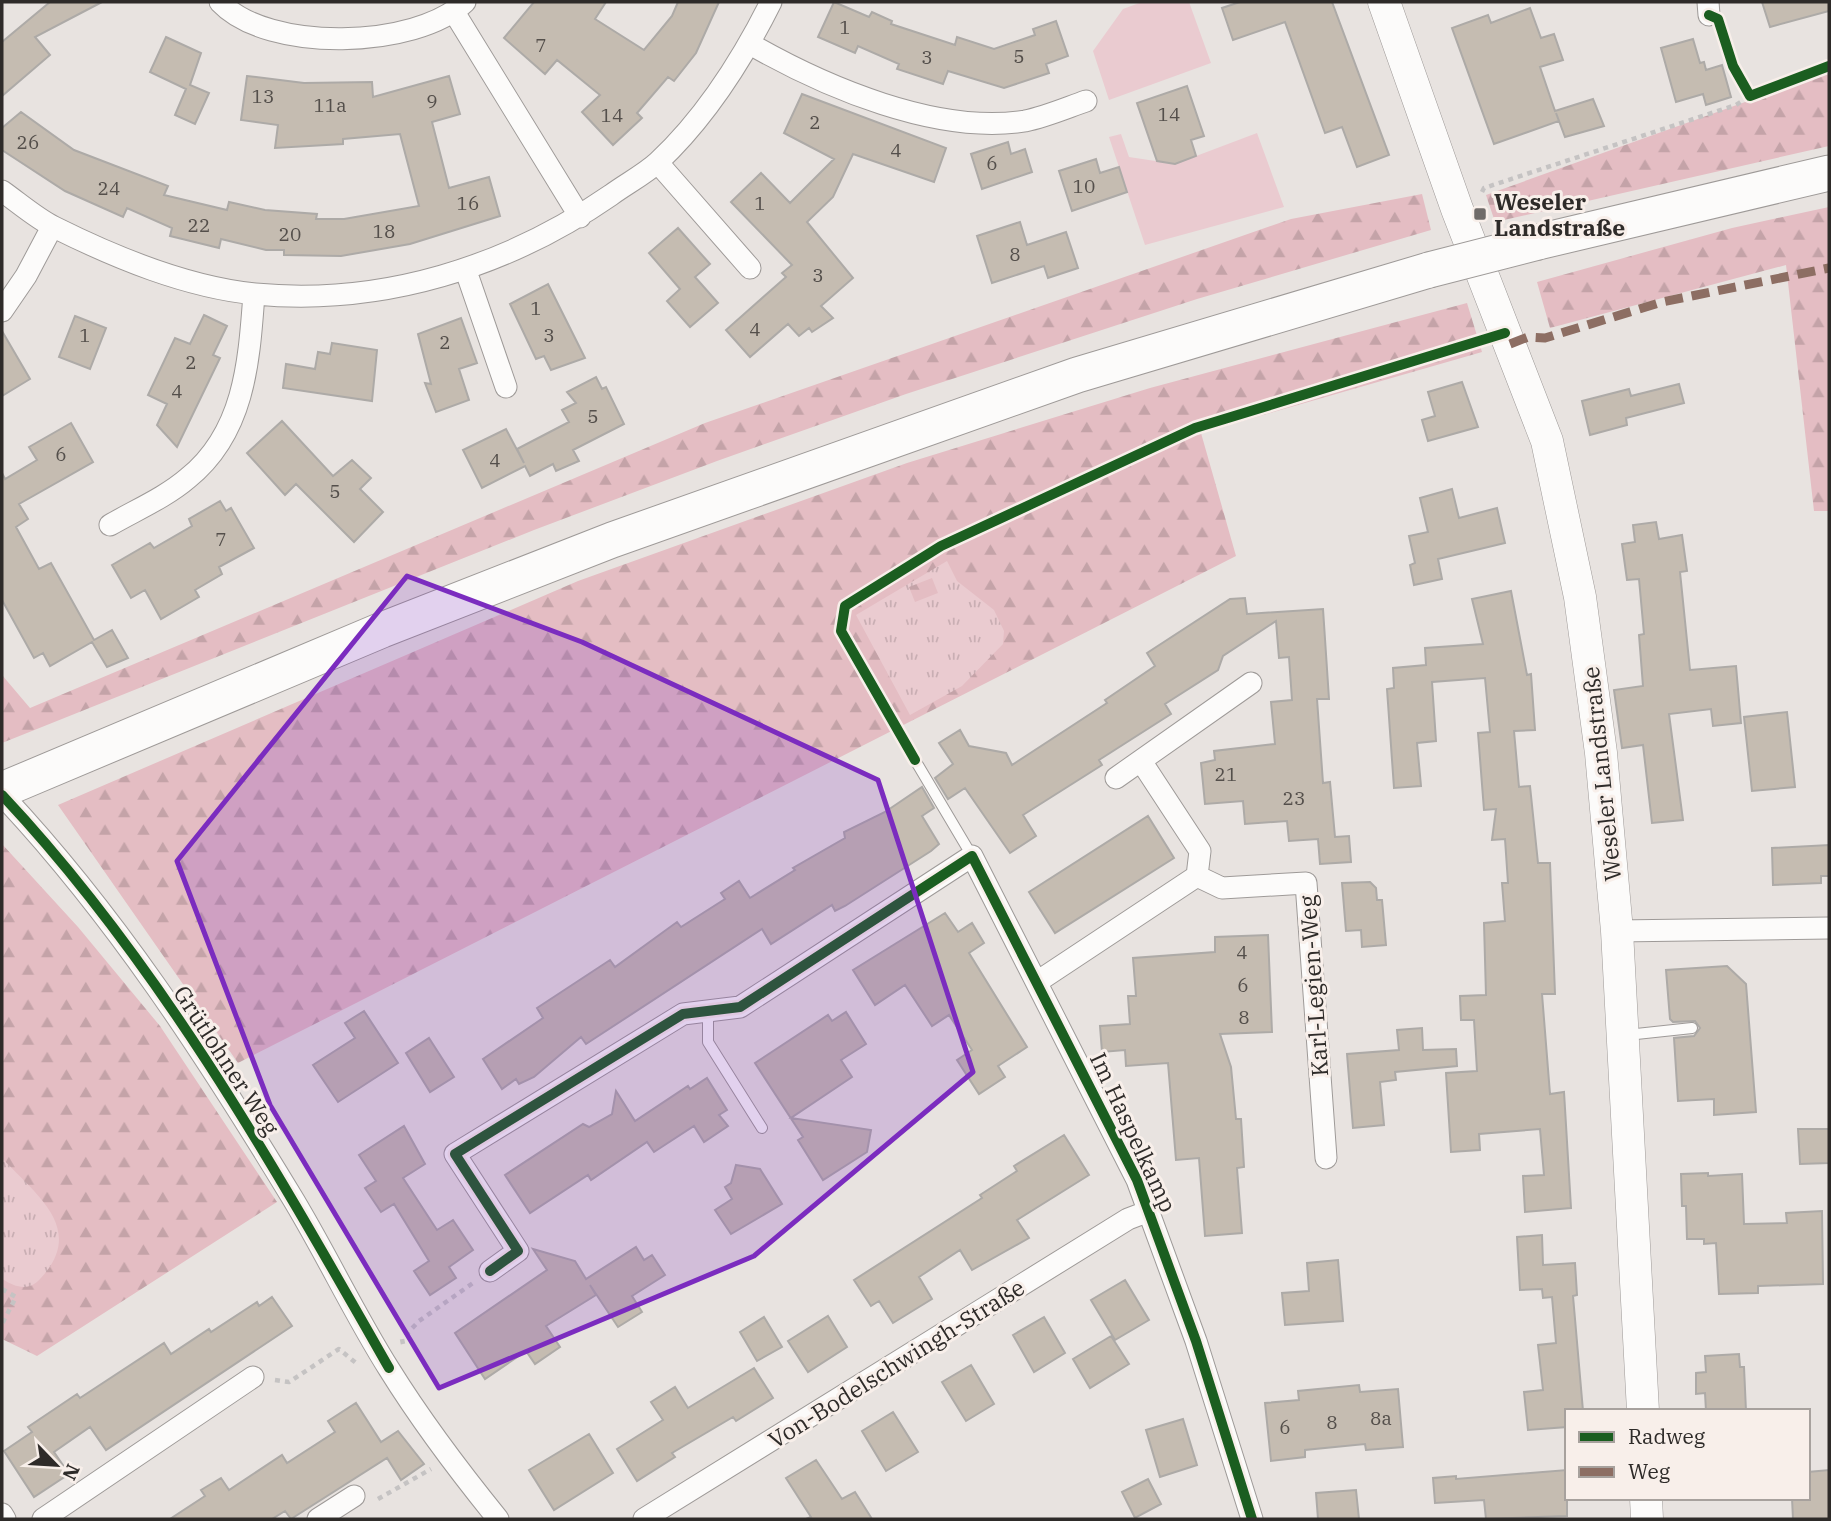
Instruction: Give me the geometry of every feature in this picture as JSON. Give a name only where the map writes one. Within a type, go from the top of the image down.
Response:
[{"type":"main road","points":[[2,792],[382,630],[612,540],[1077,374],[1429,270],[1829,173]]},
{"type":"street","points":[[220,2],[229,11],[264,26],[299,36],[338,39],[379,37],[459,7],[580,217]]},
{"type":"street","points":[[2,191],[52,226],[177,278],[254,294],[321,295],[405,285],[466,271],[523,247],[580,217],[657,163],[707,108],[750,44],[771,2]]},
{"type":"street","name":"Weseler Landstraße","points":[[1384,2],[1457,209],[1547,441],[1582,610],[1601,753],[1624,1035],[1643,1409]]},
{"type":"street","points":[[750,44],[779,61],[844,89],[915,113],[968,123],[1025,121],[1086,101]]},
{"type":"street","points":[[657,163],[750,268]]},
{"type":"street","points":[[2,310],[26,276],[52,226]]},
{"type":"street","points":[[466,271],[506,387]]},
{"type":"street","points":[[110,525],[188,479],[222,445],[242,394],[254,294]]},
{"type":"street","points":[[1116,778],[1251,683]]},
{"type":"street","points":[[1037,982],[1197,876],[1200,851],[1141,761]]},
{"type":"street","name":"Grütlohner Weg","points":[[2,792],[58,855],[187,1032],[291,1195],[388,1368],[449,1458],[498,1519]]},
{"type":"street","points":[[490,1271],[518,1251],[455,1154],[683,1014],[740,1007],[972,856]]},
{"type":"street","name":"Im Haspelkamp","points":[[972,856],[1137,1180],[1196,1341],[1252,1519]]},
{"type":"street","name":"Karl-Legien-Weg","points":[[1197,876],[1222,888],[1306,883],[1326,1158]]},
{"type":"street","points":[[1616,931],[1829,928]]},
{"type":"street","name":"Von-Bodelschwingh-Straße","points":[[644,1519],[1128,1219],[1149,1211]]},
{"type":"street","points":[[43,1519],[253,1377]]},
{"type":"street","points":[[318,1519],[354,1496]]},
{"type":"street","points":[[1646,1500],[1647,1519]]},
{"type":"street","points":[[2,1514],[5,1519]]},
{"type":"lane","name":"Im Haspelkamp","points":[[915,760],[972,856]]},
{"type":"lane","points":[[708,1011],[708,1042],[762,1128]]},
{"type":"lane","points":[[1624,1035],[1692,1028]]},
{"type":"path","points":[[1457,209],[1478,201],[1484,188],[1736,105],[1750,96]]},
{"type":"path","points":[[253,1377],[289,1382],[339,1349],[374,1378],[408,1358],[402,1339],[419,1321],[490,1271]]},
{"type":"path","points":[[2,1289],[16,1297],[2,1324]]},
{"type":"path","points":[[354,1496],[373,1501],[449,1458]]},
{"type":"highlighted area","points":[[407,576],[582,642],[878,780],[973,1072],[754,1256],[439,1388],[270,1105],[177,861]]},
{"type":"green space","points":[[1142,2],[1189,2],[1211,63],[1109,100],[1093,51],[1123,9]]},
{"type":"green space","points":[[1829,72],[1829,146],[1495,222],[1486,195]]},
{"type":"green space","points":[[1257,133],[1284,207],[1145,245],[1109,137],[1121,134],[1129,157],[1175,164]]},
{"type":"green space","points":[[1422,194],[1431,230],[1197,299],[906,394],[717,461],[534,530],[2,743],[2,675],[30,708],[705,423],[1291,219]]},
{"type":"green space","points":[[1829,207],[1829,511],[1814,511],[1786,265],[1550,328],[1537,282],[1732,228]]},
{"type":"green space","points":[[1467,303],[1482,352],[1201,433],[1236,556],[238,1063],[58,805],[578,581],[907,463],[1150,388]]},
{"type":"green space","points":[[947,561],[957,581],[994,610],[1004,631],[1003,644],[962,686],[910,715],[856,615]],"holes":[[[932,578],[938,593],[915,602],[909,587]]]},
{"type":"green space","points":[[2,844],[78,927],[160,1026],[277,1202],[37,1356],[2,1339]]},
{"type":"green space","points":[[2,1158],[41,1199],[58,1228],[59,1244],[53,1261],[40,1279],[31,1286],[17,1286],[2,1279]]},
{"type":"building","points":[[50,2],[102,2],[35,37],[50,55],[2,96],[2,42]]},
{"type":"building","points":[[534,2],[606,2],[595,19],[644,50],[672,16],[678,2],[719,2],[696,53],[674,81],[668,77],[637,113],[642,118],[613,145],[582,112],[600,95],[557,60],[545,74],[504,38]]},
{"type":"building","points":[[834,2],[869,17],[872,12],[892,21],[891,24],[955,45],[957,37],[994,49],[1035,35],[1033,29],[1056,21],[1068,56],[1046,64],[1049,73],[1004,88],[948,71],[943,84],[897,69],[899,64],[858,46],[855,53],[818,37]]},
{"type":"building","points":[[1240,2],[1332,2],[1389,155],[1357,167],[1342,127],[1325,133],[1285,22],[1233,40],[1222,8]]},
{"type":"building","points":[[1762,2],[1829,2],[1829,11],[1770,27]]},
{"type":"building","points":[[1530,8],[1541,38],[1554,34],[1563,60],[1540,67],[1555,111],[1593,99],[1604,126],[1565,137],[1559,121],[1494,144],[1452,28],[1488,15],[1491,23]]},
{"type":"building","points":[[166,37],[201,53],[190,85],[209,93],[195,124],[175,115],[186,89],[150,72]]},
{"type":"building","points":[[1693,39],[1700,63],[1704,62],[1706,70],[1722,65],[1731,97],[1706,105],[1703,94],[1676,102],[1661,48]]},
{"type":"building","points":[[247,76],[304,83],[372,82],[373,97],[449,76],[460,114],[432,122],[449,188],[489,177],[500,216],[410,244],[341,256],[284,255],[284,250],[266,250],[221,239],[219,248],[170,236],[172,228],[127,208],[123,217],[65,191],[2,150],[2,128],[21,112],[74,150],[168,186],[164,195],[227,210],[229,202],[265,210],[317,214],[316,219],[344,219],[419,206],[400,134],[343,139],[343,144],[275,148],[278,125],[241,120]]},
{"type":"building","points":[[1187,86],[1204,136],[1191,140],[1196,156],[1175,164],[1157,161],[1137,103]]},
{"type":"building","points":[[802,94],[946,148],[934,182],[853,154],[833,197],[807,222],[853,278],[821,306],[833,318],[812,332],[809,328],[799,336],[788,324],[750,357],[726,330],[786,277],[782,273],[792,265],[731,202],[761,173],[790,203],[834,159],[784,133]]},
{"type":"building","points":[[1008,142],[1011,154],[1025,149],[1032,172],[982,189],[971,154]]},
{"type":"building","points":[[1096,159],[1100,173],[1119,167],[1127,192],[1072,211],[1059,171]]},
{"type":"building","points":[[1020,222],[1027,245],[1066,232],[1078,268],[1048,278],[1044,266],[992,283],[977,236]]},
{"type":"building","points":[[678,228],[710,264],[695,277],[718,303],[690,327],[667,301],[680,289],[649,253]]},
{"type":"building","points":[[548,284],[585,358],[551,370],[544,356],[536,359],[510,304]]},
{"type":"building","points":[[204,315],[227,326],[213,355],[220,358],[177,447],[157,425],[167,404],[148,395],[175,338],[190,344]]},
{"type":"building","points":[[75,316],[106,328],[90,369],[59,357]]},
{"type":"building","points":[[461,318],[477,363],[459,369],[469,400],[436,412],[425,383],[431,384],[418,334]]},
{"type":"building","points":[[2,331],[30,379],[2,396]]},
{"type":"building","points":[[332,343],[377,350],[372,401],[283,388],[286,364],[315,369],[318,352],[330,354]]},
{"type":"building","points":[[596,377],[602,389],[606,387],[624,424],[573,450],[579,461],[556,471],[553,464],[530,476],[525,466],[482,488],[463,450],[506,429],[524,463],[517,449],[569,422],[562,410],[576,403],[567,392]]},
{"type":"building","points":[[1462,382],[1478,427],[1428,441],[1422,420],[1435,416],[1428,392]]},
{"type":"building","points":[[1679,384],[1684,403],[1626,418],[1627,425],[1590,435],[1582,401],[1629,389],[1631,396]]},
{"type":"building","points":[[282,421],[333,476],[352,460],[371,478],[360,489],[383,512],[354,542],[296,484],[285,495],[247,453]]},
{"type":"building","points":[[71,423],[93,462],[19,504],[28,519],[16,527],[39,569],[51,563],[94,640],[112,630],[128,658],[107,667],[92,642],[50,666],[43,653],[34,658],[2,600],[2,473],[5,479],[37,460],[29,447]]},
{"type":"building","points":[[1452,489],[1459,518],[1497,508],[1505,543],[1438,559],[1442,579],[1414,585],[1410,565],[1415,563],[1409,536],[1428,532],[1420,498]]},
{"type":"building","points":[[220,501],[226,511],[231,508],[254,548],[219,567],[222,574],[195,590],[199,597],[161,619],[145,590],[131,598],[112,565],[150,543],[154,548],[192,526],[189,519]]},
{"type":"building","points":[[1656,522],[1659,539],[1682,535],[1687,571],[1680,572],[1690,670],[1736,666],[1741,723],[1713,726],[1711,709],[1669,714],[1683,820],[1652,823],[1643,745],[1622,748],[1614,690],[1643,686],[1639,635],[1644,634],[1639,579],[1627,580],[1622,544],[1635,542],[1633,525]]},
{"type":"building","points":[[1511,591],[1527,675],[1531,674],[1535,730],[1514,731],[1519,787],[1530,786],[1538,863],[1550,863],[1555,994],[1542,994],[1550,1094],[1564,1092],[1571,1208],[1525,1212],[1523,1176],[1544,1175],[1540,1129],[1479,1134],[1480,1150],[1451,1152],[1446,1073],[1477,1071],[1474,1020],[1461,1020],[1460,996],[1486,995],[1484,923],[1505,921],[1502,883],[1508,883],[1505,839],[1492,840],[1496,809],[1484,810],[1478,733],[1490,732],[1485,678],[1432,682],[1436,741],[1417,743],[1421,786],[1394,788],[1387,689],[1394,688],[1393,668],[1426,665],[1425,648],[1483,644],[1472,599]]},
{"type":"building","points":[[1245,598],[1247,614],[1323,609],[1329,699],[1317,699],[1323,783],[1330,782],[1335,837],[1349,836],[1351,862],[1320,864],[1318,839],[1289,841],[1287,821],[1245,824],[1243,801],[1205,804],[1201,763],[1215,760],[1214,751],[1275,744],[1271,702],[1292,700],[1289,657],[1279,658],[1276,621],[1223,656],[1218,670],[1165,704],[1171,714],[1099,760],[1102,765],[1023,815],[1036,836],[1010,853],[965,788],[948,799],[935,778],[953,764],[939,743],[960,730],[969,746],[1006,753],[1012,765],[1107,703],[1105,700],[1155,666],[1147,653],[1230,599]]},
{"type":"building","points":[[1787,712],[1795,787],[1752,791],[1744,717]]},
{"type":"building","points":[[922,787],[934,808],[922,816],[939,844],[931,851],[845,906],[835,911],[832,905],[771,944],[762,929],[586,1044],[581,1037],[534,1077],[519,1084],[516,1079],[502,1089],[483,1059],[543,1018],[537,1008],[610,960],[615,967],[677,922],[681,927],[725,899],[721,893],[739,881],[750,898],[795,870],[793,868],[845,838],[844,832],[885,812]]},
{"type":"building","points":[[1148,816],[1174,858],[1055,933],[1029,892]]},
{"type":"building","points":[[1829,845],[1829,876],[1821,876],[1821,883],[1773,885],[1772,848]]},
{"type":"building","points":[[1370,882],[1376,888],[1377,900],[1382,900],[1386,945],[1362,947],[1361,930],[1346,931],[1342,883]]},
{"type":"building","points":[[945,913],[958,932],[972,923],[984,943],[969,953],[1027,1047],[998,1066],[1005,1077],[979,1094],[957,1060],[972,1050],[949,1015],[932,1026],[905,985],[875,1005],[853,970]]},
{"type":"building","points":[[1268,935],[1272,1032],[1220,1034],[1231,1067],[1236,1119],[1241,1119],[1244,1167],[1237,1168],[1242,1233],[1205,1236],[1199,1158],[1176,1160],[1168,1063],[1126,1066],[1125,1050],[1102,1052],[1100,1026],[1130,1024],[1128,996],[1136,996],[1133,958],[1215,952],[1215,937]]},
{"type":"building","points":[[1727,966],[1746,984],[1756,1112],[1714,1115],[1714,1099],[1678,1101],[1674,1038],[1694,1036],[1700,1028],[1695,1021],[1673,1022],[1670,1019],[1666,970]]},
{"type":"building","points":[[364,1011],[398,1063],[338,1102],[313,1065],[355,1038],[345,1023]]},
{"type":"building","points":[[846,1012],[866,1044],[841,1060],[852,1077],[791,1118],[871,1130],[867,1152],[823,1180],[798,1140],[803,1137],[755,1063],[828,1015],[832,1021]]},
{"type":"building","points":[[1422,1028],[1423,1050],[1456,1049],[1457,1066],[1395,1072],[1396,1080],[1380,1082],[1384,1125],[1353,1128],[1347,1054],[1399,1050],[1397,1030]]},
{"type":"building","points":[[429,1038],[454,1077],[430,1092],[406,1053]]},
{"type":"building","points":[[707,1078],[727,1110],[719,1115],[728,1126],[704,1142],[694,1126],[654,1152],[647,1142],[591,1180],[588,1175],[530,1213],[505,1175],[583,1124],[589,1127],[612,1114],[616,1091],[635,1121],[688,1086],[690,1089]]},
{"type":"building","points":[[404,1126],[425,1164],[403,1178],[437,1230],[453,1220],[473,1250],[449,1267],[456,1278],[430,1295],[414,1271],[429,1261],[394,1204],[381,1212],[365,1188],[376,1181],[359,1155]]},
{"type":"building","points":[[1798,1129],[1829,1129],[1829,1163],[1800,1164]]},
{"type":"building","points":[[1064,1135],[1089,1175],[1017,1220],[1029,1238],[972,1270],[960,1250],[919,1277],[932,1299],[893,1323],[879,1301],[871,1306],[854,1280],[982,1198],[980,1195],[1017,1171],[1014,1166]]},
{"type":"building","points":[[736,1165],[760,1169],[782,1204],[731,1234],[715,1210],[732,1199],[725,1187],[731,1183]]},
{"type":"building","points":[[1708,1173],[1708,1176],[1742,1174],[1744,1224],[1787,1223],[1786,1213],[1822,1211],[1823,1284],[1758,1286],[1758,1293],[1719,1294],[1716,1243],[1704,1244],[1704,1239],[1687,1239],[1686,1206],[1682,1206],[1681,1174]]},
{"type":"building","points":[[1542,1235],[1543,1265],[1575,1263],[1577,1295],[1573,1296],[1583,1409],[1565,1409],[1565,1427],[1528,1430],[1524,1392],[1543,1390],[1538,1345],[1556,1343],[1552,1297],[1543,1298],[1542,1289],[1520,1290],[1517,1237]]},
{"type":"building","points":[[636,1247],[644,1260],[652,1255],[665,1275],[632,1296],[642,1312],[618,1327],[590,1285],[596,1295],[546,1326],[560,1347],[535,1364],[526,1351],[485,1379],[455,1333],[547,1270],[533,1249],[575,1261],[586,1279]]},
{"type":"building","points":[[1338,1260],[1343,1321],[1285,1325],[1282,1293],[1309,1291],[1307,1263]]},
{"type":"building","points":[[1125,1280],[1149,1320],[1115,1340],[1091,1300]]},
{"type":"building","points":[[272,1297],[292,1326],[106,1450],[90,1427],[54,1452],[69,1474],[34,1497],[4,1451],[32,1432],[28,1427],[77,1394],[80,1398],[164,1343],[171,1354],[209,1329],[211,1332],[257,1302],[259,1306]]},
{"type":"building","points":[[828,1316],[847,1347],[808,1372],[788,1341]]},
{"type":"building","points":[[764,1317],[782,1347],[757,1361],[740,1332]]},
{"type":"building","points":[[1044,1317],[1065,1353],[1034,1372],[1013,1335]]},
{"type":"building","points":[[1111,1336],[1129,1364],[1090,1388],[1073,1359]]},
{"type":"building","points":[[1739,1354],[1740,1367],[1744,1367],[1746,1409],[1706,1409],[1705,1393],[1696,1394],[1696,1373],[1706,1372],[1705,1356]]},
{"type":"building","points":[[971,1365],[994,1404],[966,1421],[942,1382]]},
{"type":"building","points":[[754,1368],[773,1398],[736,1421],[733,1417],[672,1453],[675,1457],[637,1481],[617,1449],[663,1420],[651,1402],[675,1387],[688,1408]]},
{"type":"building","points":[[1359,1385],[1360,1392],[1398,1389],[1403,1447],[1366,1450],[1365,1444],[1305,1450],[1305,1457],[1271,1461],[1265,1403],[1299,1400],[1298,1391]]},
{"type":"building","points":[[356,1403],[381,1442],[398,1431],[424,1464],[401,1480],[387,1458],[291,1519],[285,1511],[272,1519],[170,1519],[205,1496],[201,1490],[221,1478],[229,1490],[282,1455],[287,1463],[335,1432],[328,1421]]},
{"type":"building","points":[[893,1412],[918,1452],[886,1471],[862,1431]]},
{"type":"building","points":[[1183,1419],[1197,1465],[1160,1477],[1146,1430]]},
{"type":"building","points":[[589,1434],[613,1473],[554,1510],[529,1470]]},
{"type":"building","points":[[816,1460],[842,1499],[855,1492],[872,1519],[806,1519],[811,1517],[786,1478]]},
{"type":"building","points":[[1565,1470],[1567,1516],[1486,1519],[1484,1500],[1435,1503],[1433,1478],[1456,1476],[1456,1479]]},
{"type":"building","points":[[1829,1470],[1829,1519],[1793,1519],[1792,1500],[1810,1500],[1810,1472]]},
{"type":"building","points":[[1148,1479],[1161,1504],[1135,1518],[1122,1492]]},
{"type":"building","points":[[1356,1490],[1359,1519],[1318,1519],[1316,1493]]},
{"type":"marked path","points":[[1510,344],[1528,337],[1545,338],[1662,302],[1829,268]]},
{"type":"cycle path","points":[[1709,15],[1718,19],[1733,66],[1750,96],[1829,66]]},
{"type":"cycle path","points":[[915,760],[841,631],[845,606],[941,546],[1195,428],[1505,333]]},
{"type":"cycle path","points":[[2,795],[113,927],[164,997],[258,1143],[389,1368]]},
{"type":"cycle path","points":[[490,1271],[518,1251],[455,1154],[683,1014],[740,1007],[972,856],[1137,1180],[1196,1341],[1252,1519]]},
{"type":"place","name":"Weseler Landstraße","points":[[1480,214]]}]
